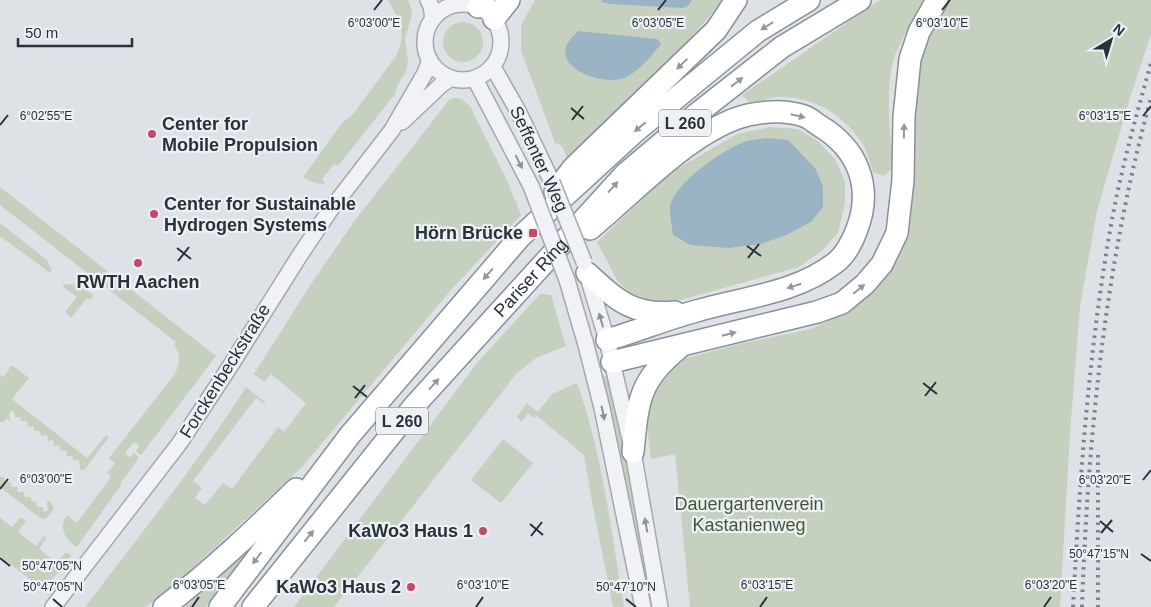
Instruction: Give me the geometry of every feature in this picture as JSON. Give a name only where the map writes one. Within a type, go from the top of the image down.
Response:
[{"type":"highway","points":[[485,9],[509,0]]},
{"type":"highway","points":[[520,237],[573,168],[716,30],[736,0]]},
{"type":"highway","name":"Pariser Ring","points":[[220,607],[350,435],[520,237],[636,130],[758,31],[809,0]]},
{"type":"highway","name":"Pariser Ring","points":[[253,607],[414,406],[625,174],[689,120],[782,47],[860,0]]},
{"type":"highway","points":[[602,364],[817,312],[842,303],[866,284],[882,264],[897,233],[903,180],[904,118],[910,59],[919,32],[937,0]]},
{"type":"highway","points":[[533,274],[602,219],[687,146],[726,124],[747,116],[773,111],[805,116],[834,134],[856,160],[865,192],[863,214],[853,240],[836,262],[804,282],[774,292],[700,310],[607,340]]},
{"type":"highway","points":[[586,268],[618,300],[631,308],[658,314],[700,310]]},
{"type":"highway","points":[[633,452],[640,398],[649,377],[663,361],[682,346]]},
{"type":"highway","points":[[164,607],[201,579],[251,533],[350,435]]},
{"type":"highway","points":[[257,607],[278,574]]},
{"type":"street","points":[[428,0],[433,19]]},
{"type":"street","points":[[453,2],[485,9],[500,31],[502,43],[499,56],[493,67],[475,79],[451,78],[439,72],[430,60],[425,46],[426,32],[433,19],[453,2]]},
{"type":"street","name":"Forckenbeckstraße","points":[[53,607],[178,444],[331,209],[392,130],[426,74],[430,60]]},
{"type":"street","name":"Seffenter Weg","points":[[493,67],[547,168],[586,268],[607,340],[602,364],[643,607]]},
{"type":"street","name":"Forckenbeckstraße","points":[[392,130],[440,85],[451,78]]},
{"type":"street","name":"Seffenter Weg","points":[[475,79],[531,186],[566,280],[586,345],[602,364],[633,452],[660,607]]},
{"type":"street","points":[[586,345],[607,340]]},
{"type":"green space","points":[[388,0],[408,0],[412,10],[405,39],[408,61],[406,72],[398,84],[395,94],[338,166],[334,164],[322,179],[325,182],[324,184],[311,181],[303,177],[342,123],[353,114],[400,48],[401,27]]},
{"type":"green space","points":[[535,0],[722,0],[682,48],[568,160],[562,146],[555,143],[521,50],[521,25]]},
{"type":"green space","points":[[880,0],[926,0],[904,36],[894,58],[889,98],[893,167],[884,176],[873,172],[864,146],[846,123],[826,109],[815,103],[803,100],[777,97],[751,104],[742,95]]},
{"type":"green space","name":"Dauergartenverein Kastanienweg","points":[[947,0],[1151,0],[1151,34],[1128,104],[1097,211],[1080,306],[1060,607],[690,607],[675,454],[651,459],[646,416],[652,385],[675,361],[744,343],[811,329],[838,316],[868,295],[913,142],[922,54],[941,8]]},
{"type":"green space","points":[[463,22],[477,28],[483,42],[477,56],[463,62],[449,56],[443,42],[449,28]]},
{"type":"green space","points":[[461,99],[470,106],[506,178],[521,215],[451,290],[302,467],[166,593],[145,607],[85,607],[188,471],[246,387],[266,403],[256,398],[193,481],[202,488],[195,498],[205,505],[223,483],[232,489],[278,427],[284,432],[306,403],[271,374],[264,382],[254,374],[309,287],[353,223],[449,100]]},
{"type":"green space","points":[[770,127],[798,129],[818,141],[835,159],[845,182],[845,203],[838,233],[823,250],[799,267],[677,301],[638,299],[618,282],[597,242],[667,175],[737,134]]},
{"type":"green space","points":[[0,187],[216,356],[141,455],[136,451],[139,446],[134,442],[125,453],[130,458],[134,453],[139,458],[77,547],[64,533],[64,520],[67,515],[77,523],[111,477],[107,473],[115,463],[109,458],[175,374],[179,359],[174,344],[176,342],[0,205]]},
{"type":"green space","points":[[0,223],[47,260],[52,270],[50,273],[0,236]]},
{"type":"green space","points":[[67,284],[78,285],[93,295],[90,300],[87,298],[71,318],[65,312],[77,297],[62,286]]},
{"type":"green space","points":[[540,294],[551,295],[566,346],[536,358],[517,373],[334,607],[294,607],[477,363]]},
{"type":"green space","points":[[12,365],[29,378],[12,399],[87,458],[106,435],[109,437],[84,470],[80,470],[79,460],[73,460],[72,456],[67,456],[66,450],[60,451],[59,445],[54,446],[53,440],[48,441],[47,435],[41,436],[39,431],[35,431],[33,426],[28,427],[27,421],[21,421],[21,417],[15,417],[14,411],[9,414],[10,421],[6,418],[4,422],[0,422],[0,374],[3,377]]},
{"type":"green space","points":[[609,375],[625,443],[640,542],[640,554],[602,382],[602,376]]},
{"type":"green space","points":[[577,383],[600,466],[624,607],[613,607],[584,455],[536,415],[534,418],[528,413],[522,422],[517,417],[527,403],[538,412],[552,394]]},
{"type":"green space","points":[[503,439],[533,463],[501,503],[471,480]]},
{"type":"green space","points":[[0,477],[4,477],[5,483],[10,482],[12,487],[17,487],[18,492],[24,492],[24,497],[30,497],[32,502],[36,501],[37,507],[43,507],[43,512],[48,511],[47,500],[51,503],[54,508],[50,515],[43,519],[40,518],[0,487]]},
{"type":"green space","points":[[21,517],[26,521],[18,532],[36,546],[44,536],[47,538],[39,549],[57,563],[66,552],[71,556],[44,590],[0,556],[0,518],[12,527]]},
{"type":"green space","points":[[249,551],[206,607],[185,607]]},
{"type":"water","points":[[602,0],[692,0],[688,6],[683,8],[611,4],[601,2]]},
{"type":"water","points":[[579,31],[657,39],[661,44],[632,74],[620,79],[608,80],[584,74],[574,68],[568,61],[565,52],[569,42]]},
{"type":"water","points":[[767,138],[788,140],[815,168],[823,186],[823,207],[811,222],[786,235],[761,244],[728,248],[690,245],[673,235],[670,208],[673,199],[689,178],[713,159],[737,145],[749,140]]},
{"type":"railway","points":[[1073,607],[1082,459],[1105,263],[1113,214],[1130,138],[1151,63]]},
{"type":"railway","points":[[1082,607],[1094,414],[1102,350],[1122,223],[1135,160],[1151,98]]},
{"type":"railway","points":[[1098,455],[1098,607]]},
{"type":"place","name":"Center for Mobile Propulsion","points":[[152,134]]},
{"type":"place","name":"Center for Sustainable Hydrogen Systems","points":[[154,214]]},
{"type":"place","name":"Hörn Brücke","points":[[533,233]]},
{"type":"place","name":"RWTH Aachen","points":[[138,263]]},
{"type":"place","name":"KaWo3 Haus 1","points":[[483,531]]},
{"type":"place","name":"KaWo3 Haus 2","points":[[411,587]]}]
